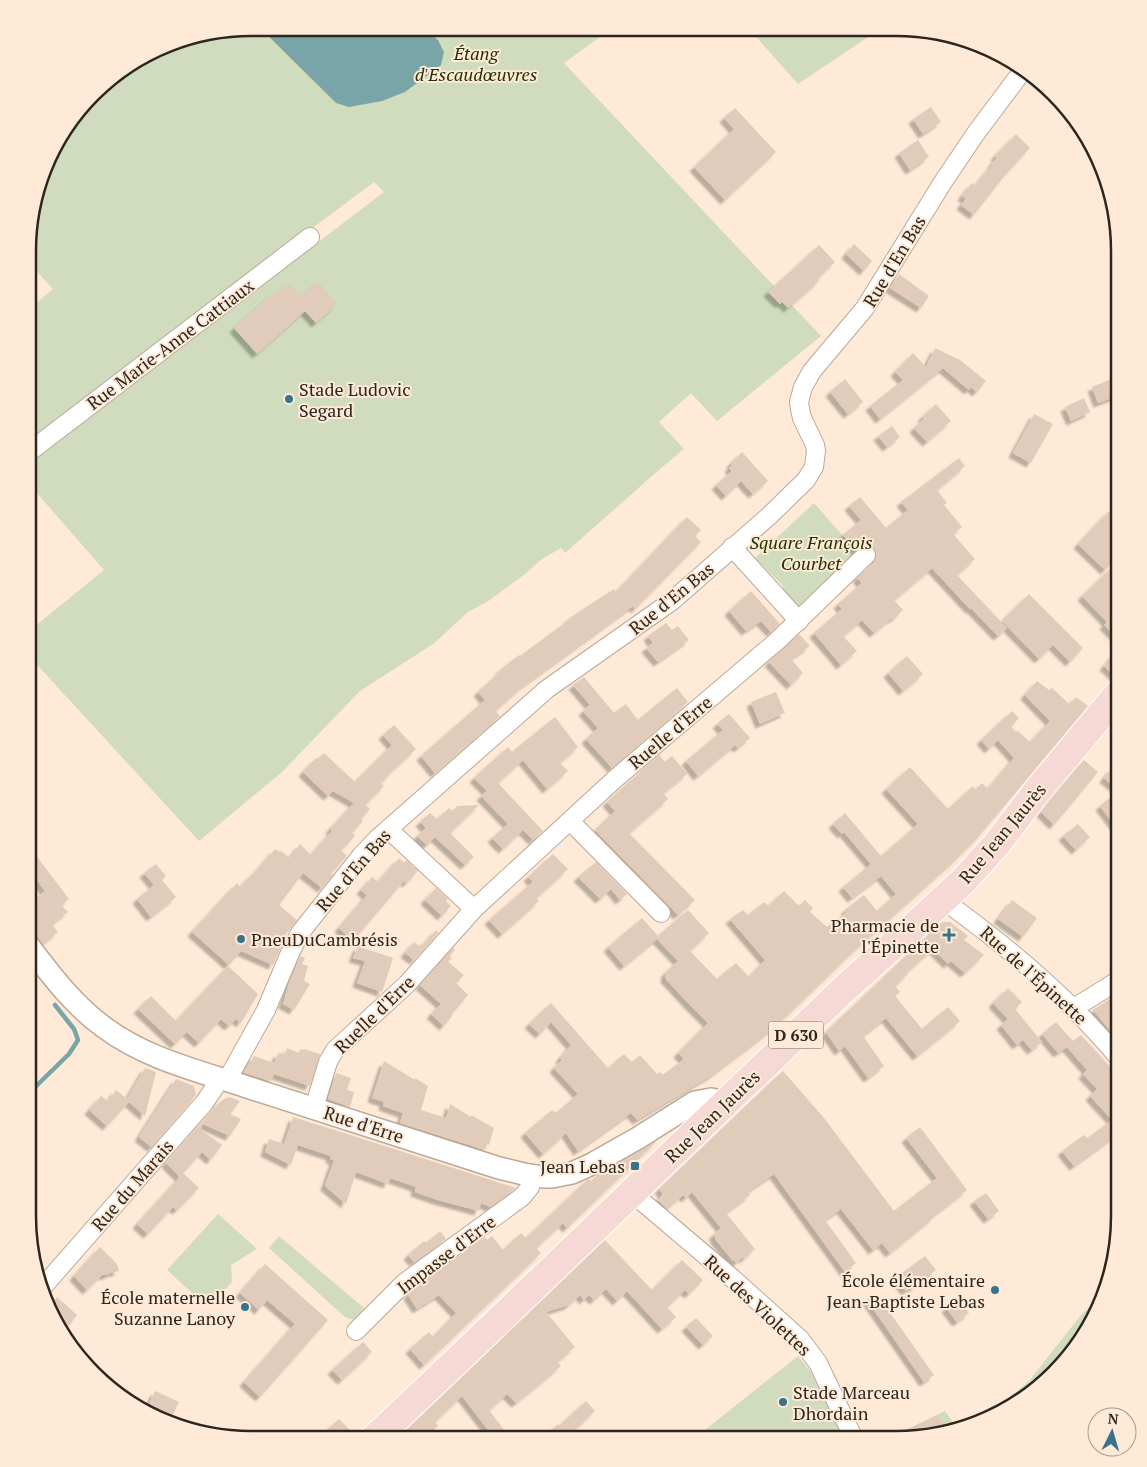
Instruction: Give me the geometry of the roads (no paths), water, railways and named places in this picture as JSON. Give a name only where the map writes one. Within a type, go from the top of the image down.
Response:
[{"type":"main road","name":"Rue Jean Jaurès","points":[[382,1431],[843,990],[943,900],[996,845],[1038,790],[1111,703]]},
{"type":"street","name":"Rue d'En Bas","points":[[223,1079],[266,1010],[300,933],[361,856],[388,829],[548,689],[672,601],[799,488],[814,467],[816,452],[815,445],[800,410],[800,395],[803,386],[812,371],[865,308],[938,190],[976,133],[1019,75]]},
{"type":"street","name":"Rue Marie-Anne Cattiaux","points":[[36,447],[310,237]]},
{"type":"street","points":[[732,547],[799,621]]},
{"type":"street","name":"Ruelle d'Erre","points":[[314,1108],[328,1062],[335,1050],[407,984],[474,910],[615,779],[777,641],[866,555]]},
{"type":"street","points":[[570,821],[661,913]]},
{"type":"street","points":[[388,829],[474,910]]},
{"type":"street","name":"Rue de l'Épinette","points":[[943,900],[994,938],[1058,993],[1111,1049]]},
{"type":"street","name":"Rue d'Erre","points":[[36,955],[65,992],[94,1020],[141,1050],[223,1079],[499,1168],[534,1176],[552,1177],[583,1169],[638,1138],[695,1102],[711,1099],[726,1102]]},
{"type":"street","points":[[1074,1008],[1111,985]]},
{"type":"street","name":"Rue du Marais","points":[[47,1282],[223,1079]]},
{"type":"street","name":"Impasse d'Erre","points":[[356,1331],[404,1283],[522,1197],[530,1187],[534,1176]]},
{"type":"street","name":"Rue des Violettes","points":[[632,1193],[795,1334],[818,1363],[850,1431]]},
{"type":"water","points":[[268,36],[433,36],[438,40],[444,52],[441,65],[405,92],[382,101],[349,107],[336,103]]},
{"type":"waterway","points":[[36,1086],[69,1054],[78,1040],[74,1029],[55,1005]]},
{"type":"place","name":"Stade Ludovic Segard","points":[[289,399]]},
{"type":"place","name":"Pharmacie de l'Épinette","points":[[949,935]]},
{"type":"place","name":"PneuDuCambrésis","points":[[241,939]]},
{"type":"place","name":"Jean Lebas","points":[[635,1166]]},
{"type":"place","name":"École élémentaire Jean-Baptiste Lebas","points":[[995,1290]]},
{"type":"place","name":"École maternelle Suzanne Lanoy","points":[[245,1307]]},
{"type":"place","name":"Stade Marceau Dhordain","points":[[783,1402]]},
{"type":"park label","name":"Étang d'Escaudœuvres","points":[[476,63]]},
{"type":"park label","name":"Square François Courbet","points":[[811,552]]}]
